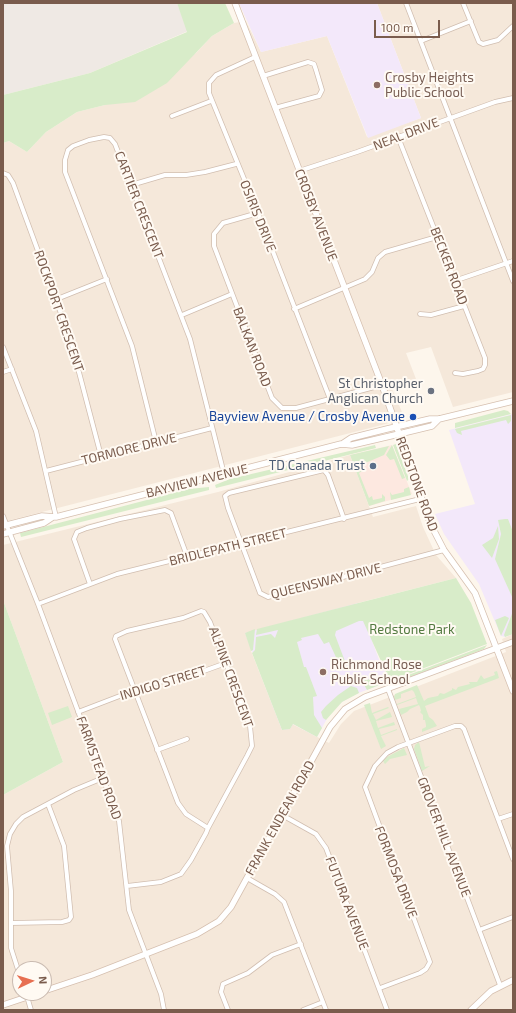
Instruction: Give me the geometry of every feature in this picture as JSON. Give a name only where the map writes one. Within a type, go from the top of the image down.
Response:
[{"type":"street","name":"CROSBY AVENUE","points":[[235,3],[242,17],[255,57],[382,385],[396,427]]},
{"type":"street","points":[[406,3],[513,281]]},
{"type":"street","points":[[463,3],[479,42],[483,44],[498,40],[513,26]]},
{"type":"street","points":[[421,41],[471,21]]},
{"type":"street","name":"OSIRIS DRIVE","points":[[255,57],[216,75],[209,83],[208,88],[211,101],[236,164],[258,213],[330,399]]},
{"type":"street","points":[[263,76],[308,62],[314,64],[322,90],[319,96],[275,108]]},
{"type":"street","name":"NEAL DRIVE","points":[[299,171],[450,117],[513,98]]},
{"type":"street","points":[[172,116],[211,101]]},
{"type":"street","name":"BECKER ROAD","points":[[400,136],[400,142],[486,362],[483,368],[478,372],[463,374],[455,373]]},
{"type":"street","name":"CARTIER CRESCENT","points":[[156,442],[134,353],[65,172],[65,160],[68,150],[73,146],[89,140],[104,137],[110,138],[115,144],[182,315],[190,339],[224,474]]},
{"type":"street","points":[[131,185],[165,175],[186,175],[236,164]]},
{"type":"street","name":"ROCKPORT CRESCENT","points":[[3,173],[8,175],[13,184],[57,299],[74,350],[101,456]]},
{"type":"street","name":"BALKAN ROAD","points":[[258,213],[223,223],[214,234],[214,246],[269,392],[276,403],[282,408],[296,408],[382,385]]},
{"type":"street","points":[[294,309],[364,279],[370,275],[378,258],[385,252],[437,237]]},
{"type":"street","points":[[454,281],[513,261]]},
{"type":"street","points":[[57,299],[107,279]]},
{"type":"street","points":[[182,315],[232,294]]},
{"type":"street","points":[[420,314],[431,315],[464,306]]},
{"type":"street","points":[[3,347],[36,431],[46,471],[54,517]]},
{"type":"street","points":[[3,372],[12,369]]},
{"type":"street","name":"BAYVIEW AVENUE","points":[[5,526],[42,516],[54,517],[341,444],[351,438],[430,419],[439,420],[513,401]]},
{"type":"street","name":"BAYVIEW AVENUE","points":[[341,444],[352,445],[432,426],[439,420]]},
{"type":"street","name":"REDSTONE ROAD","points":[[396,427],[420,499],[434,534],[475,593],[513,691]]},
{"type":"street","name":"TORMORE DRIVE","points":[[46,471],[212,428]]},
{"type":"street","points":[[242,543],[226,504],[226,495],[316,470],[324,470],[326,472],[344,519]]},
{"type":"street","name":"BRIDLEPATH STREET","points":[[38,604],[117,574],[420,499]]},
{"type":"street","points":[[90,584],[74,539],[77,532],[87,528],[165,510],[171,513],[187,556]]},
{"type":"street","name":"FARMSTEAD ROAD","points":[[3,516],[6,533],[38,604],[119,821],[131,916],[161,994],[164,1010]]},
{"type":"street","name":"BAYVIEW AVENUE","points":[[6,533],[44,524],[54,517]]},
{"type":"street","name":"QUEENSWAY DRIVE","points":[[242,543],[260,594],[268,597],[436,554],[444,550]]},
{"type":"street","name":"ALPINE CRESCENT","points":[[127,886],[161,882],[181,874],[208,828],[252,746],[250,726],[210,622],[204,612],[201,611],[183,618],[127,631],[116,636],[116,642],[133,690],[178,803],[186,814],[208,828]]},
{"type":"street","name":"FRANK ENDEAN ROAD","points":[[52,988],[206,930],[219,922],[231,907],[330,727],[339,714],[358,700],[513,642]]},
{"type":"street","name":"INDIGO STREET","points":[[78,712],[151,684],[201,672],[226,663]]},
{"type":"street","name":"GROVER HILL AVENUE","points":[[388,689],[500,985]]},
{"type":"street","name":"FORMOSA DRIVE","points":[[380,988],[426,970],[430,962],[365,787],[375,766],[387,753],[455,726],[461,726],[464,729],[498,819]]},
{"type":"street","points":[[157,750],[187,739]]},
{"type":"street","points":[[15,961],[11,948],[11,891],[7,850],[9,838],[13,828],[19,820],[74,790],[103,778]]},
{"type":"street","points":[[12,923],[62,922],[71,917],[64,846],[48,804]]},
{"type":"street","points":[[513,814],[498,819],[513,859]]},
{"type":"street","name":"FUTURA AVENUE","points":[[282,815],[316,834],[326,848],[380,988],[387,1010]]},
{"type":"street","points":[[247,878],[275,894],[284,902],[326,1010]]},
{"type":"street","points":[[479,930],[513,917]]},
{"type":"street","points":[[228,1010],[221,992],[223,984],[248,973],[272,955],[301,944]]},
{"type":"street","points":[[470,1010],[487,993],[500,985],[513,980]]},
{"type":"street","points":[[3,1005],[12,1001]]},
{"type":"street","points":[[303,1010],[323,1002]]},
{"type":"shaded area","points":[[3,3],[177,3],[188,31],[90,73],[3,95]]},
{"type":"shaded area","name":"Crosby Heights Public School","points":[[239,3],[377,3],[421,118],[368,138],[327,36],[261,52]]},
{"type":"shaded area","points":[[377,3],[513,3],[513,392],[453,407],[431,347],[406,353],[416,379],[392,389],[405,419],[3,522],[3,143],[9,141],[27,152],[46,132],[77,112],[105,105],[196,53],[212,36],[234,23],[246,21],[261,52],[327,36],[367,137],[421,118]]},
{"type":"shaded area","points":[[513,414],[513,634],[505,637],[501,636],[479,584],[444,534],[435,514],[475,504],[449,430]]},
{"type":"shaded area","points":[[392,445],[412,494],[369,506],[350,455]]},
{"type":"shaded area","points":[[350,455],[373,517],[416,506],[423,527],[436,555],[456,578],[358,603],[251,651],[282,730],[292,724],[329,743],[341,724],[354,711],[506,652],[502,639],[513,634],[513,1010],[3,1010],[3,795],[63,762],[3,600],[3,545],[218,492]]},
{"type":"shaded area","name":"Richmond Rose Public School","points":[[358,603],[381,665],[390,681],[356,694],[342,702],[329,715],[317,737],[293,724],[290,729],[282,730],[245,633]]},
{"type":"green space","points":[[177,3],[225,3],[234,23],[212,36],[167,83],[135,102],[105,105],[77,112],[46,132],[27,152],[9,141],[3,143],[3,95],[90,73],[187,32]]},
{"type":"green space","points":[[504,410],[511,414],[455,428],[455,423]]},
{"type":"green space","points":[[511,415],[511,421],[508,424],[506,420],[461,431],[462,435],[457,433],[455,429]]},
{"type":"green space","points":[[396,444],[409,479],[407,481],[393,445]]},
{"type":"green space","points":[[375,445],[376,448],[216,488],[215,485],[230,479]]},
{"type":"green space","points":[[392,445],[405,478],[402,479],[394,459],[390,460],[386,455]]},
{"type":"green space","points":[[389,446],[384,455],[363,464],[362,471],[359,473],[369,498],[372,496],[373,500],[382,498],[382,494],[385,497],[385,501],[369,506],[350,455]]},
{"type":"green space","points":[[209,487],[209,490],[21,537],[20,533],[189,489]]},
{"type":"green space","points":[[409,487],[411,495],[391,500],[390,492],[392,495],[404,492],[404,489]]},
{"type":"green space","points":[[508,519],[513,532],[513,599],[495,559],[501,534],[498,520]]},
{"type":"green space","points":[[498,526],[499,539],[492,558],[482,545],[493,538]]},
{"type":"green space","name":"Redstone Park","points":[[456,578],[471,603],[487,644],[390,681],[363,621],[359,621],[336,631],[335,635],[346,664],[340,666],[329,642],[324,644],[318,634],[301,638],[302,640],[297,642],[304,667],[306,667],[317,696],[313,697],[314,715],[322,728],[317,737],[293,724],[290,729],[282,730],[252,653],[255,650],[256,637],[271,634],[275,638],[278,630],[256,635],[257,629]]},
{"type":"green space","points":[[3,600],[63,762],[3,795]]},
{"type":"green space","points":[[513,611],[513,634],[505,637],[504,635]]},
{"type":"green space","points":[[505,616],[509,618],[501,636],[495,620]]},
{"type":"green space","points":[[255,629],[253,650],[251,651],[245,633]]},
{"type":"green space","points":[[487,645],[484,649],[394,683],[390,682]]},
{"type":"green space","points":[[497,671],[499,678],[425,706],[429,717],[437,726],[422,732],[422,729],[426,727],[426,725],[425,720],[423,720],[423,715],[420,712],[419,705],[401,715],[399,709],[418,704],[416,698],[397,705],[416,697],[414,692],[412,690],[401,694],[401,698],[395,700],[394,697],[395,694],[417,685],[424,701],[428,698],[438,696],[440,693],[444,694],[452,690],[452,688],[456,690],[458,687],[470,684],[469,682],[477,682],[481,675],[484,679],[495,675],[494,672]]},
{"type":"green space","points":[[377,677],[381,680],[382,684],[367,690],[362,681]]},
{"type":"green space","points":[[351,686],[357,688],[359,693],[342,702],[326,720],[323,718],[321,712],[326,706]]},
{"type":"green space","points":[[370,703],[372,713],[388,707],[389,708],[373,714],[376,720],[390,712],[392,717],[376,721],[378,728],[394,722],[395,725],[379,729],[381,735],[397,729],[381,736],[386,746],[381,749],[364,705]]},
{"type":"green space","points":[[68,706],[72,717],[52,725],[48,713]]},
{"type":"green space","points":[[419,742],[425,767],[430,766],[422,771],[414,749],[415,745]]},
{"type":"green space","points":[[404,748],[407,755],[390,759],[385,764],[383,761],[387,757]]},
{"type":"place","name":"Crosby Heights Public School","points":[[377,85]]},
{"type":"place","name":"St Christopher Anglican Church","points":[[431,391]]},
{"type":"place","name":"Bayview Avenue / Crosby Avenue","points":[[413,417]]},
{"type":"place","name":"TD Canada Trust","points":[[373,466]]},
{"type":"place","name":"Richmond Rose Public School","points":[[323,672]]}]
